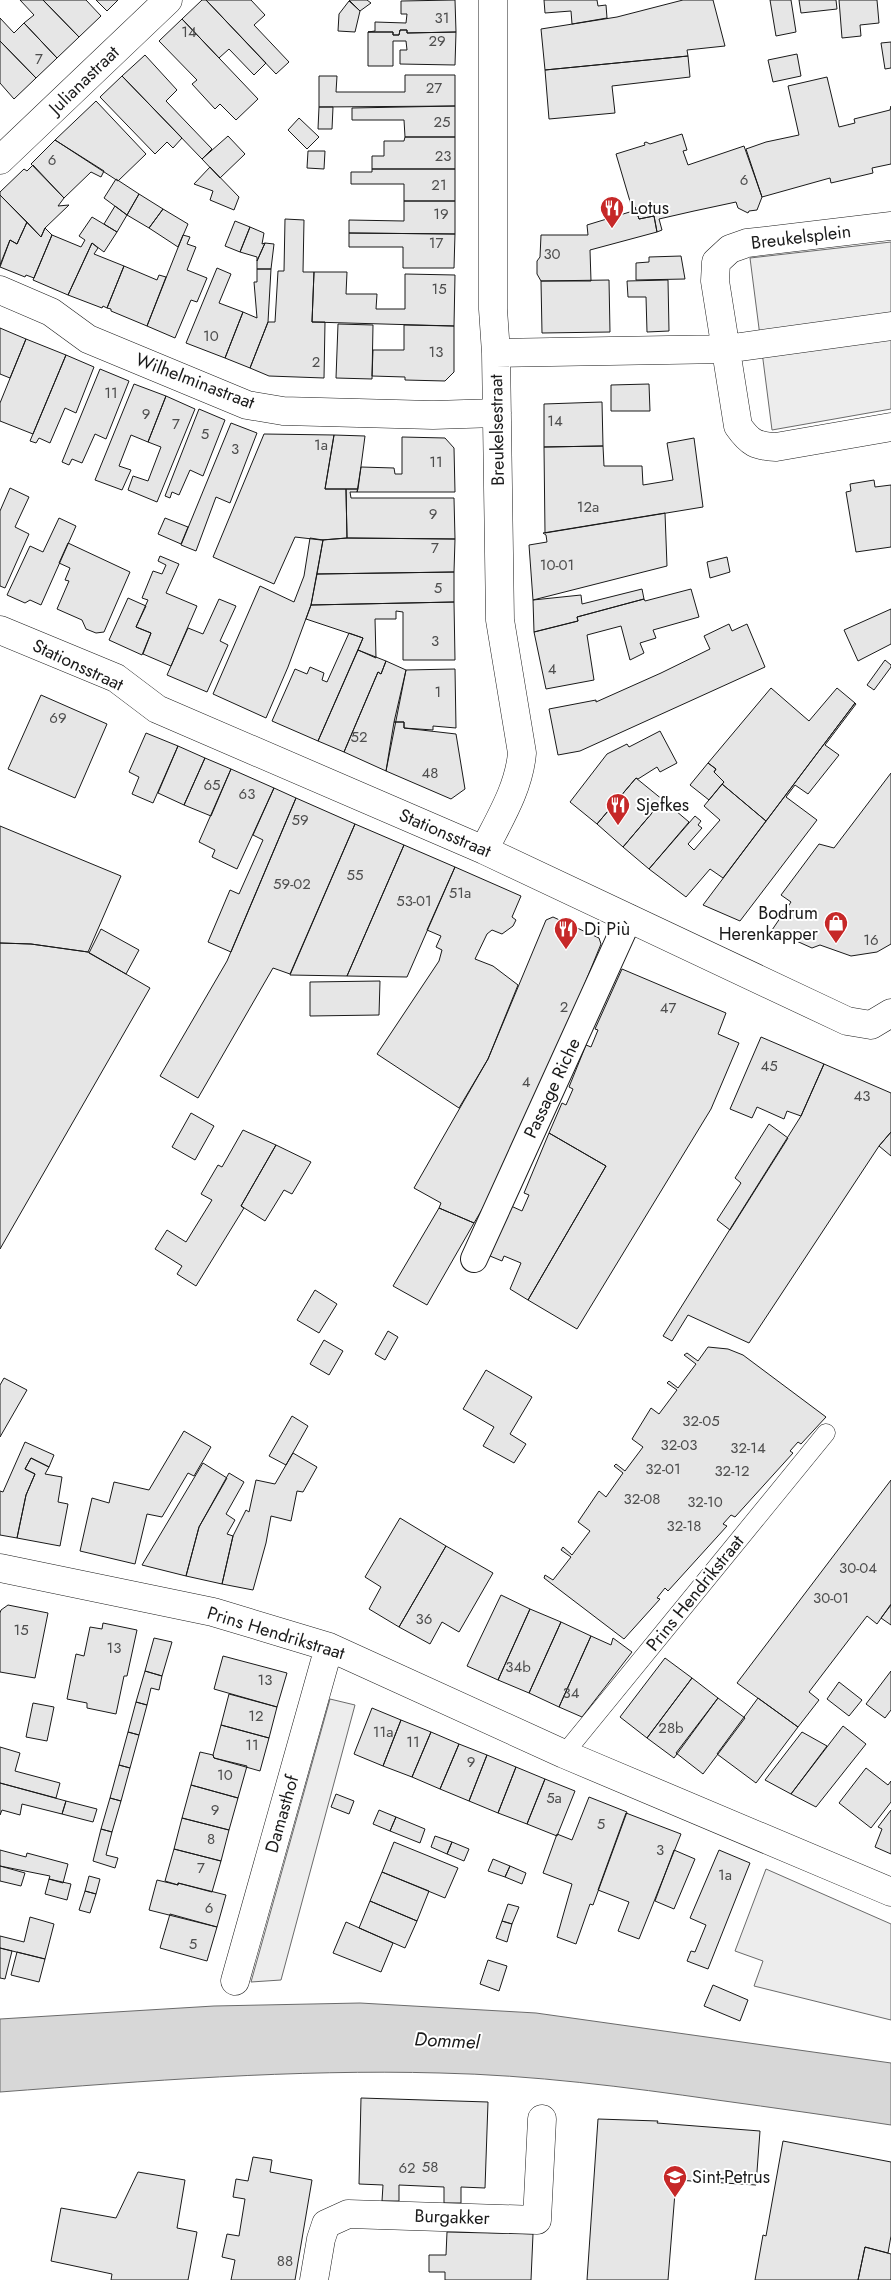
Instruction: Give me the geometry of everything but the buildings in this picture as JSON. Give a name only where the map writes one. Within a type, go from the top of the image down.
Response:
[{"type":"street","name":"Julianastraat","points":[[0,160],[168,0]]},
{"type":"street","name":"Breukelsestraat","points":[[484,850],[512,794],[520,772],[522,753],[500,620],[496,353],[493,309],[493,0]]},
{"type":"street","name":"Breukelsplein","points":[[891,226],[747,243],[730,249],[716,262],[715,281],[738,426],[747,439],[760,446],[776,447],[891,426]]},
{"type":"street","name":"Wilhelminastraat","points":[[0,290],[51,312],[88,339],[247,404],[283,411],[433,415],[497,413]]},
{"type":"street","points":[[496,353],[726,349],[891,326]]},
{"type":"street","name":"Stationsstraat","points":[[0,630],[116,678],[164,713],[484,850],[847,1021],[872,1025],[891,1013]]},
{"type":"street","name":"Passage Riche","points":[[474,1259],[630,918]]},
{"type":"street","name":"Prins Hendrikstraat","points":[[0,1568],[213,1612],[329,1647],[564,1754],[891,1892]]},
{"type":"street","name":"Damasthof","points":[[235,1981],[329,1647]]},
{"type":"street","name":"Burgakker","points":[[314,2280],[321,2239],[326,2224],[348,2214],[537,2220],[542,2119]]},
{"type":"lane","name":"Prins Hendrikstraat","points":[[564,1754],[826,1433]]},
{"type":"shaded area","points":[[891,242],[891,409],[772,430],[750,258]]},
{"type":"shaded area","points":[[330,1699],[355,1705],[281,1980],[251,1982]]},
{"type":"shaded area","points":[[766,1869],[891,1924],[891,2020],[754,1986],[763,1961],[735,1951]]},
{"type":"water","name":"Dommel","points":[[360,2003],[536,2013],[891,2063],[891,2125],[614,2086],[475,2074],[385,2072],[275,2074],[0,2092],[0,2019],[214,2006]]},
{"type":"place","name":"Lotus","points":[[612,229]]},
{"type":"place","name":"Sjefkes","points":[[618,826]]},
{"type":"place","name":"Bodrum Herenkapper","points":[[836,944]]},
{"type":"place","name":"Di Più","points":[[566,950]]},
{"type":"place","name":"Sint-Petrus","points":[[675,2198]]}]
